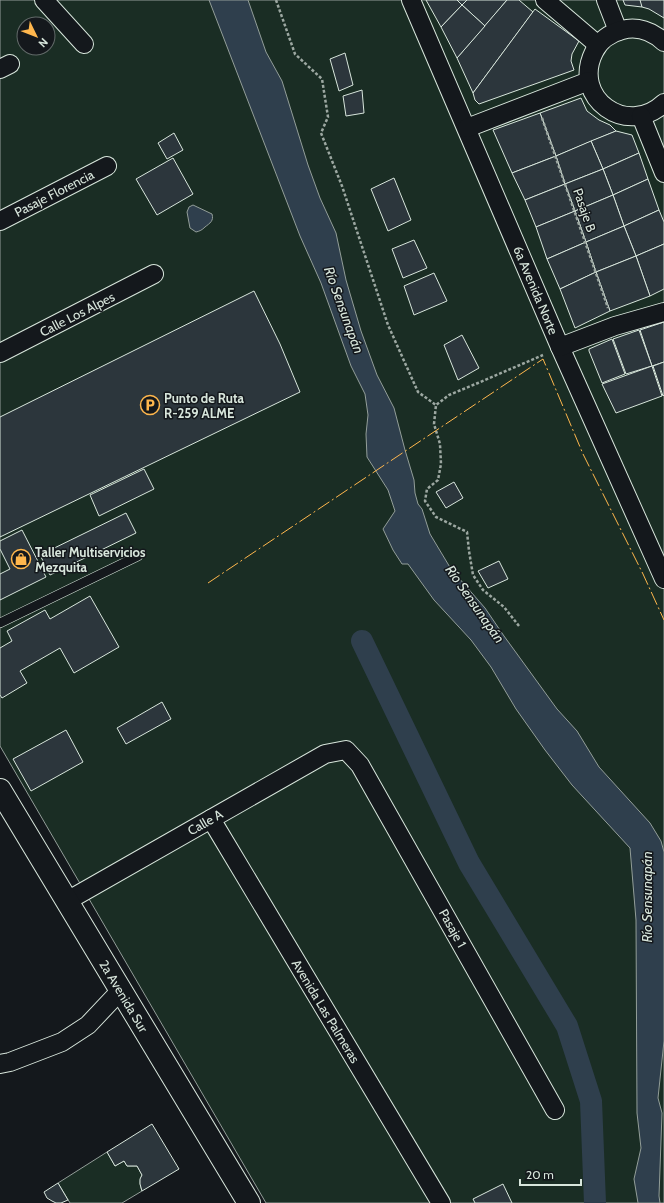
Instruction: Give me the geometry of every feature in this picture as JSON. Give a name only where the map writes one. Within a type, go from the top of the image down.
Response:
[{"type":"street","points":[[44,0],[84,44]]},
{"type":"street","name":"6a Avenida Norte","points":[[411,0],[560,347],[664,579]]},
{"type":"street","points":[[545,0],[598,45]]},
{"type":"street","points":[[606,0],[618,31]]},
{"type":"street","points":[[664,42],[652,33],[641,29],[618,31],[607,37],[598,45],[589,62],[589,81],[593,93],[596,99],[610,111],[622,116],[635,117],[652,112],[664,103]]},
{"type":"street","points":[[466,128],[589,81]]},
{"type":"street","points":[[641,116],[664,173]]},
{"type":"street","name":"Pasaje Florencia","points":[[0,221],[108,166]]},
{"type":"street","name":"Calle Los Alpes","points":[[0,353],[154,274]]},
{"type":"street","points":[[560,347],[615,326],[664,312]]},
{"type":"street","name":"Calle A","points":[[66,901],[325,754],[346,750]]},
{"type":"street","name":"Pasaje 1","points":[[346,750],[360,765],[555,1110]]},
{"type":"street","name":"2a Avenida Sur","points":[[0,790],[249,1203]]},
{"type":"street","name":"Avenida Las Palmeras","points":[[211,819],[441,1203]]},
{"type":"street","points":[[0,1064],[10,1062],[62,1042],[88,1025],[121,990]]},
{"type":"lane","points":[[0,623],[138,556]]},
{"type":"path","points":[[276,0],[295,54],[322,78],[328,117],[321,134],[342,186],[388,325],[418,392],[436,405]]},
{"type":"path","name":"Pasaje B","points":[[536,101],[615,326]]},
{"type":"path","points":[[518,626],[504,607],[483,590],[473,575],[467,532],[436,517],[426,501],[427,489],[438,480],[441,464],[440,444],[434,424],[436,405],[449,395],[478,384],[560,347]]},
{"type":"green space","points":[[0,0],[664,0],[664,1203],[266,1203],[0,746]]},
{"type":"green space","points":[[107,1152],[115,1166],[124,1161],[127,1166],[137,1166],[142,1175],[140,1183],[142,1191],[122,1203],[70,1203],[58,1183]]},
{"type":"water","name":"Río Sensunapán","points":[[209,0],[248,0],[266,52],[282,81],[308,165],[320,198],[336,233],[346,280],[361,331],[377,375],[394,408],[414,480],[418,504],[422,509],[430,534],[451,569],[485,608],[557,709],[577,731],[599,767],[650,823],[661,841],[664,852],[664,1041],[658,1098],[662,1113],[660,1203],[638,1203],[634,1179],[641,1148],[637,1113],[636,920],[630,848],[572,785],[516,709],[491,667],[471,640],[434,600],[408,564],[402,564],[393,550],[383,529],[395,511],[388,490],[367,457],[366,434],[368,415],[365,394],[351,366],[321,283],[300,236]]},
{"type":"water","points":[[193,205],[212,214],[212,220],[210,223],[202,230],[196,232],[190,228],[187,212],[189,207]]},
{"type":"building","points":[[426,0],[457,0],[462,5],[441,27]]},
{"type":"building","points":[[457,0],[467,0],[462,5]]},
{"type":"building","points":[[467,0],[507,0],[485,26],[462,5]]},
{"type":"building","points":[[507,0],[519,0],[533,12],[473,93],[457,58]]},
{"type":"building","points":[[623,0],[641,0],[642,7],[625,5]]},
{"type":"building","points":[[640,0],[664,0],[664,18],[649,9],[642,7]]},
{"type":"building","points":[[462,5],[485,26],[457,58],[441,27]]},
{"type":"building","points":[[535,9],[579,41],[572,54],[571,61],[574,70],[479,104],[475,100],[473,93]]},
{"type":"building","points":[[345,53],[353,85],[339,91],[330,59]]},
{"type":"building","points":[[362,90],[364,113],[346,116],[343,96]]},
{"type":"building","points":[[581,98],[587,111],[599,120],[610,125],[616,131],[556,156],[540,113]]},
{"type":"building","points":[[540,113],[556,156],[512,173],[493,130]]},
{"type":"building","points":[[616,131],[632,135],[639,153],[603,169],[591,141]]},
{"type":"building","points":[[174,133],[183,150],[167,159],[158,143]]},
{"type":"building","points":[[591,141],[603,169],[565,184],[556,156]]},
{"type":"building","points":[[639,153],[648,179],[613,195],[603,169]]},
{"type":"building","points":[[556,156],[565,184],[525,200],[512,173]]},
{"type":"building","points":[[173,158],[193,194],[157,215],[136,179]]},
{"type":"building","points":[[603,169],[613,195],[575,211],[565,184]]},
{"type":"building","points":[[394,178],[411,220],[388,231],[371,189]]},
{"type":"building","points":[[648,179],[659,210],[624,226],[613,195]]},
{"type":"building","points":[[565,184],[575,211],[536,227],[525,200]]},
{"type":"building","points":[[613,195],[624,226],[586,242],[575,211]]},
{"type":"building","points":[[659,210],[664,222],[664,244],[636,256],[624,226]]},
{"type":"building","points":[[575,211],[586,242],[547,259],[536,227]]},
{"type":"building","points":[[624,226],[636,256],[596,272],[586,242]]},
{"type":"building","points":[[414,240],[427,268],[403,278],[392,249]]},
{"type":"building","points":[[586,242],[596,272],[560,289],[547,259]]},
{"type":"building","points":[[664,244],[664,289],[650,296],[636,256]]},
{"type":"building","points":[[636,256],[650,296],[610,311],[596,272]]},
{"type":"building","points":[[596,272],[610,311],[575,328],[560,289]]},
{"type":"building","points":[[434,273],[447,301],[414,315],[404,286]]},
{"type":"building","name":"Punto de Ruta R-259 ALME","points":[[254,291],[280,344],[300,392],[0,537],[0,417]]},
{"type":"building","points":[[664,322],[664,362],[652,366],[640,330]]},
{"type":"building","points":[[639,330],[652,366],[626,374],[613,339]]},
{"type":"building","points":[[462,335],[479,368],[458,380],[444,345]]},
{"type":"building","points":[[612,339],[625,374],[602,383],[589,349]]},
{"type":"building","points":[[664,362],[664,395],[663,396],[653,366]]},
{"type":"building","points":[[652,366],[662,396],[616,413],[602,384]]},
{"type":"building","points":[[144,469],[154,489],[99,516],[90,495]]},
{"type":"building","points":[[454,482],[463,498],[446,508],[436,492]]},
{"type":"building","points":[[126,513],[136,533],[50,575],[40,555]]},
{"type":"building","name":"Taller Multiservicios Mezquita","points":[[22,530],[46,577],[0,600],[0,574],[10,569],[0,549],[0,541]]},
{"type":"building","points":[[499,561],[508,579],[488,588],[478,571]]},
{"type":"building","points":[[90,596],[119,647],[74,673],[60,648],[20,671],[27,683],[2,698],[0,695],[0,648],[12,641],[7,631],[45,610],[50,619]]},
{"type":"building","points":[[162,702],[171,719],[126,744],[117,728]]},
{"type":"building","points":[[66,730],[83,762],[31,791],[13,759]]},
{"type":"building","points":[[152,1124],[179,1169],[142,1191],[140,1179],[142,1175],[137,1166],[127,1166],[124,1161],[115,1166],[107,1152]]},
{"type":"building","points":[[58,1183],[68,1200],[61,1203],[56,1203],[47,1198],[44,1192]]},
{"type":"building","points":[[503,1184],[512,1203],[475,1203],[473,1199]]},
{"type":"waterway","points":[[362,641],[469,863],[567,1026],[591,1101],[595,1203]]},
{"type":"power","points":[[208,583],[543,359],[583,454],[643,574],[664,620]]},
{"type":"place","name":"Punto de Ruta R-259 ALME","points":[[150,405]]},
{"type":"place","name":"Taller Multiservicios Mezquita","points":[[21,559]]}]
